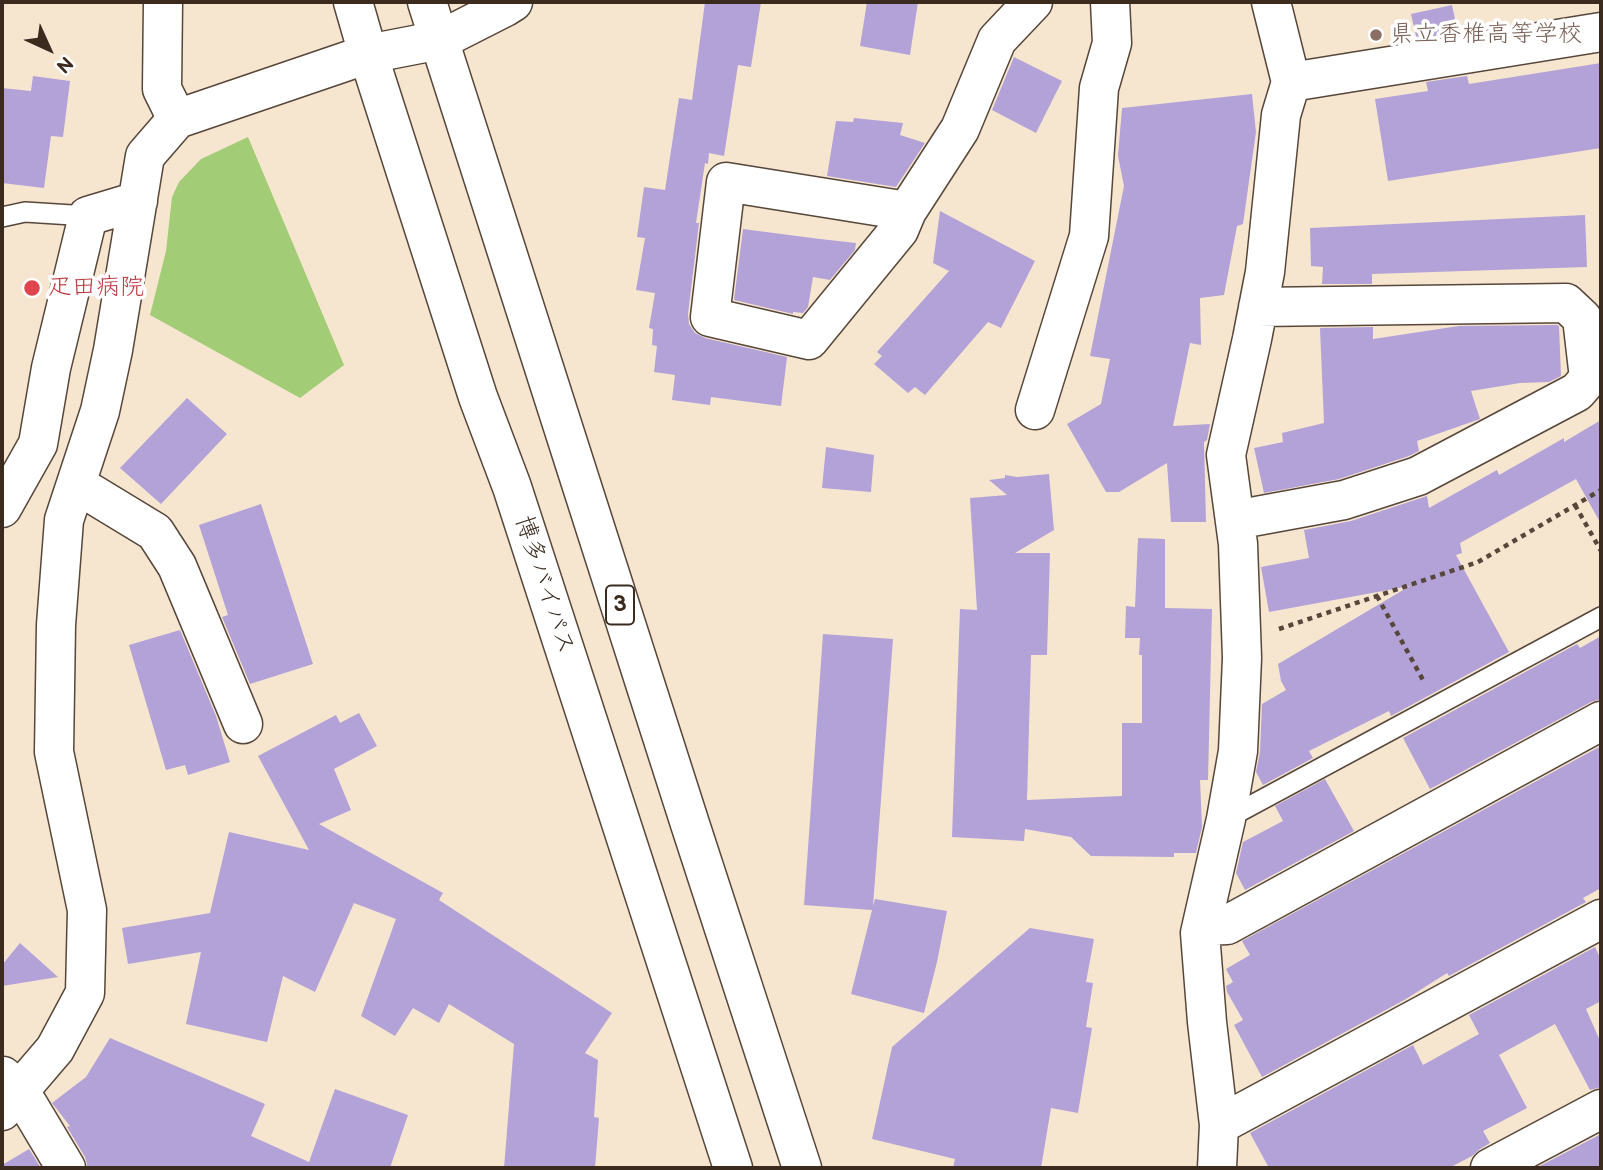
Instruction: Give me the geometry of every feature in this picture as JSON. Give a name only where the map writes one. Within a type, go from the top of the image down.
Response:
[{"type":"main road","points":[[163,2],[162,89],[177,118]]},
{"type":"main road","name":"博多バイパス","points":[[353,2],[478,397],[512,487],[733,1168]]},
{"type":"main road","name":"3","points":[[427,2],[802,1168]]},
{"type":"main road","points":[[66,1168],[8,1092],[55,1049],[85,993],[88,911],[54,752],[57,625],[64,520],[100,411],[145,156],[177,118],[368,54],[440,40],[513,2]]},
{"type":"main road","points":[[907,211],[726,182],[710,317],[809,340],[899,230],[907,211],[960,129],[997,40],[1033,2]]},
{"type":"main road","points":[[1035,410],[1089,236],[1099,88],[1112,43],[1110,2]]},
{"type":"main road","points":[[1217,1168],[1219,1125],[1200,933],[1226,819],[1238,751],[1242,658],[1238,544],[1226,455],[1265,272],[1280,115],[1291,82],[1271,2]]},
{"type":"main road","points":[[1291,82],[1601,32]]},
{"type":"main road","points":[[2,508],[38,444],[51,368],[88,216],[138,201]]},
{"type":"main road","points":[[1235,520],[1344,500],[1418,476],[1577,392],[1589,377],[1582,318],[1566,303],[1258,307]]},
{"type":"main road","points":[[76,484],[155,532],[177,566],[243,724]]},
{"type":"main road","points":[[1202,926],[1227,925],[1601,721]]},
{"type":"main road","points":[[1219,1125],[1601,919]]},
{"type":"main road","points":[[1490,1168],[1601,1109]]},
{"type":"lane","points":[[2,217],[25,212],[88,216]]},
{"type":"lane","points":[[1226,819],[1601,617]]},
{"type":"path","points":[[1242,658],[1282,627],[1478,562],[1601,490]]},
{"type":"path","points":[[1575,505],[1601,551]]},
{"type":"path","points":[[1377,596],[1437,705]]},
{"type":"green space","points":[[248,137],[344,365],[300,398],[150,315],[166,251],[172,197],[179,182],[201,159]]},
{"type":"building","points":[[705,2],[761,2],[751,67],[738,65],[724,156],[709,153],[708,164],[705,163],[696,223],[699,223],[689,324],[695,333],[705,338],[787,357],[781,406],[711,397],[710,405],[672,400],[675,375],[654,372],[657,346],[652,345],[653,329],[649,328],[655,293],[636,290],[645,238],[637,237],[644,187],[665,190],[679,98],[692,100]]},
{"type":"building","points":[[867,2],[918,2],[910,55],[860,46]]},
{"type":"building","points":[[1452,5],[1458,33],[1417,40],[1411,14]]},
{"type":"building","points":[[1014,57],[1062,81],[1036,133],[992,110]]},
{"type":"building","points":[[1601,63],[1601,148],[1388,181],[1375,99],[1428,91],[1426,82],[1467,76],[1469,84]]},
{"type":"building","points":[[33,76],[70,81],[63,137],[51,136],[44,188],[2,183],[2,88],[31,91]]},
{"type":"building","points":[[1252,94],[1256,132],[1243,224],[1237,226],[1224,295],[1200,298],[1201,345],[1190,343],[1173,426],[1210,424],[1207,440],[1204,442],[1206,522],[1171,522],[1167,463],[1119,492],[1106,492],[1067,424],[1101,404],[1110,359],[1090,356],[1124,186],[1118,156],[1122,108]]},
{"type":"building","points":[[854,118],[903,123],[900,135],[925,143],[896,187],[827,176],[836,121],[853,122]]},
{"type":"building","points":[[940,211],[1035,261],[1001,328],[988,322],[925,395],[915,387],[908,393],[874,364],[882,356],[877,352],[949,271],[933,263]]},
{"type":"building","points":[[1585,215],[1587,267],[1372,274],[1372,284],[1322,284],[1323,267],[1311,266],[1310,228]]},
{"type":"building","points":[[743,229],[856,243],[855,250],[830,280],[813,277],[808,307],[803,313],[793,314],[734,300]]},
{"type":"building","points":[[1557,325],[1561,376],[1549,382],[1520,383],[1471,391],[1480,419],[1417,441],[1419,451],[1409,456],[1339,479],[1264,493],[1254,448],[1283,442],[1282,433],[1324,423],[1320,328],[1373,327],[1373,339],[1459,326]]},
{"type":"building","points":[[187,398],[227,434],[161,504],[120,468]]},
{"type":"building","points":[[1601,420],[1601,524],[1576,479],[1460,543],[1462,553],[1456,555],[1509,652],[1391,716],[1389,711],[1309,751],[1313,758],[1263,785],[1256,772],[1260,752],[1262,704],[1286,690],[1281,681],[1278,664],[1410,586],[1269,612],[1261,567],[1309,558],[1304,530],[1351,521],[1427,496],[1429,508],[1497,470],[1499,475]]},
{"type":"building","points":[[826,447],[874,455],[871,492],[822,488]]},
{"type":"building","points":[[1049,474],[1054,530],[1015,553],[1050,553],[1047,655],[1031,655],[1027,800],[1122,796],[1122,723],[1142,723],[1140,638],[1125,638],[1126,606],[1135,607],[1138,538],[1165,539],[1165,608],[1212,609],[1208,780],[1200,780],[1202,827],[1196,853],[1174,853],[1174,857],[1091,856],[1071,837],[1025,829],[1024,841],[952,837],[960,609],[977,610],[970,498],[1007,495],[989,480],[1005,478],[1005,475],[1017,477]]},
{"type":"building","points":[[261,504],[313,664],[250,684],[222,617],[228,615],[199,525]]},
{"type":"building","points":[[180,630],[216,716],[230,762],[188,775],[185,765],[166,770],[129,645]]},
{"type":"building","points":[[823,634],[893,639],[873,906],[875,899],[947,911],[924,1013],[851,994],[872,910],[804,905]]},
{"type":"building","points":[[1601,636],[1601,699],[1430,789],[1403,738],[1577,644],[1580,648]]},
{"type":"building","points":[[359,713],[377,746],[334,769],[351,810],[319,824],[443,893],[439,900],[612,1013],[585,1053],[598,1060],[594,1117],[599,1118],[595,1168],[504,1168],[514,1044],[449,1004],[439,1023],[413,1008],[395,1036],[361,1016],[396,919],[354,903],[315,992],[283,976],[267,1042],[186,1024],[201,952],[128,964],[122,928],[210,913],[229,832],[309,850],[258,756],[336,715],[340,723]]},
{"type":"building","points":[[1601,746],[1601,888],[1583,898],[1586,902],[1449,976],[1447,973],[1406,999],[1262,1077],[1234,1025],[1243,1020],[1226,986],[1233,982],[1226,969],[1250,955],[1242,941]]},
{"type":"building","points":[[1325,779],[1354,831],[1245,890],[1236,873],[1243,842],[1283,821],[1275,806]]},
{"type":"building","points":[[1030,928],[1094,939],[1086,982],[1093,983],[1086,1027],[1092,1028],[1078,1113],[1051,1108],[1041,1168],[953,1168],[955,1159],[872,1139],[892,1047]]},
{"type":"building","points":[[20,943],[58,977],[2,986],[2,965]]},
{"type":"building","points":[[1595,947],[1601,960],[1601,1001],[1586,1009],[1601,1043],[1601,1087],[1590,1090],[1555,1024],[1499,1055],[1527,1108],[1483,1131],[1490,1143],[1449,1168],[1269,1168],[1250,1133],[1413,1045],[1423,1065],[1479,1034],[1469,1015]]},
{"type":"building","points":[[110,1038],[265,1104],[251,1136],[309,1162],[335,1089],[408,1115],[390,1168],[88,1168],[85,1157],[67,1127],[70,1126],[52,1103],[86,1077]]},
{"type":"building","points":[[1601,1134],[1601,1168],[1536,1168]]},
{"type":"building","points":[[29,1149],[41,1168],[2,1168],[2,1165]]},
{"type":"place","name":"県立香椎高等学校","points":[[1376,35]]},
{"type":"place","name":"疋田病院","points":[[32,288]]}]
